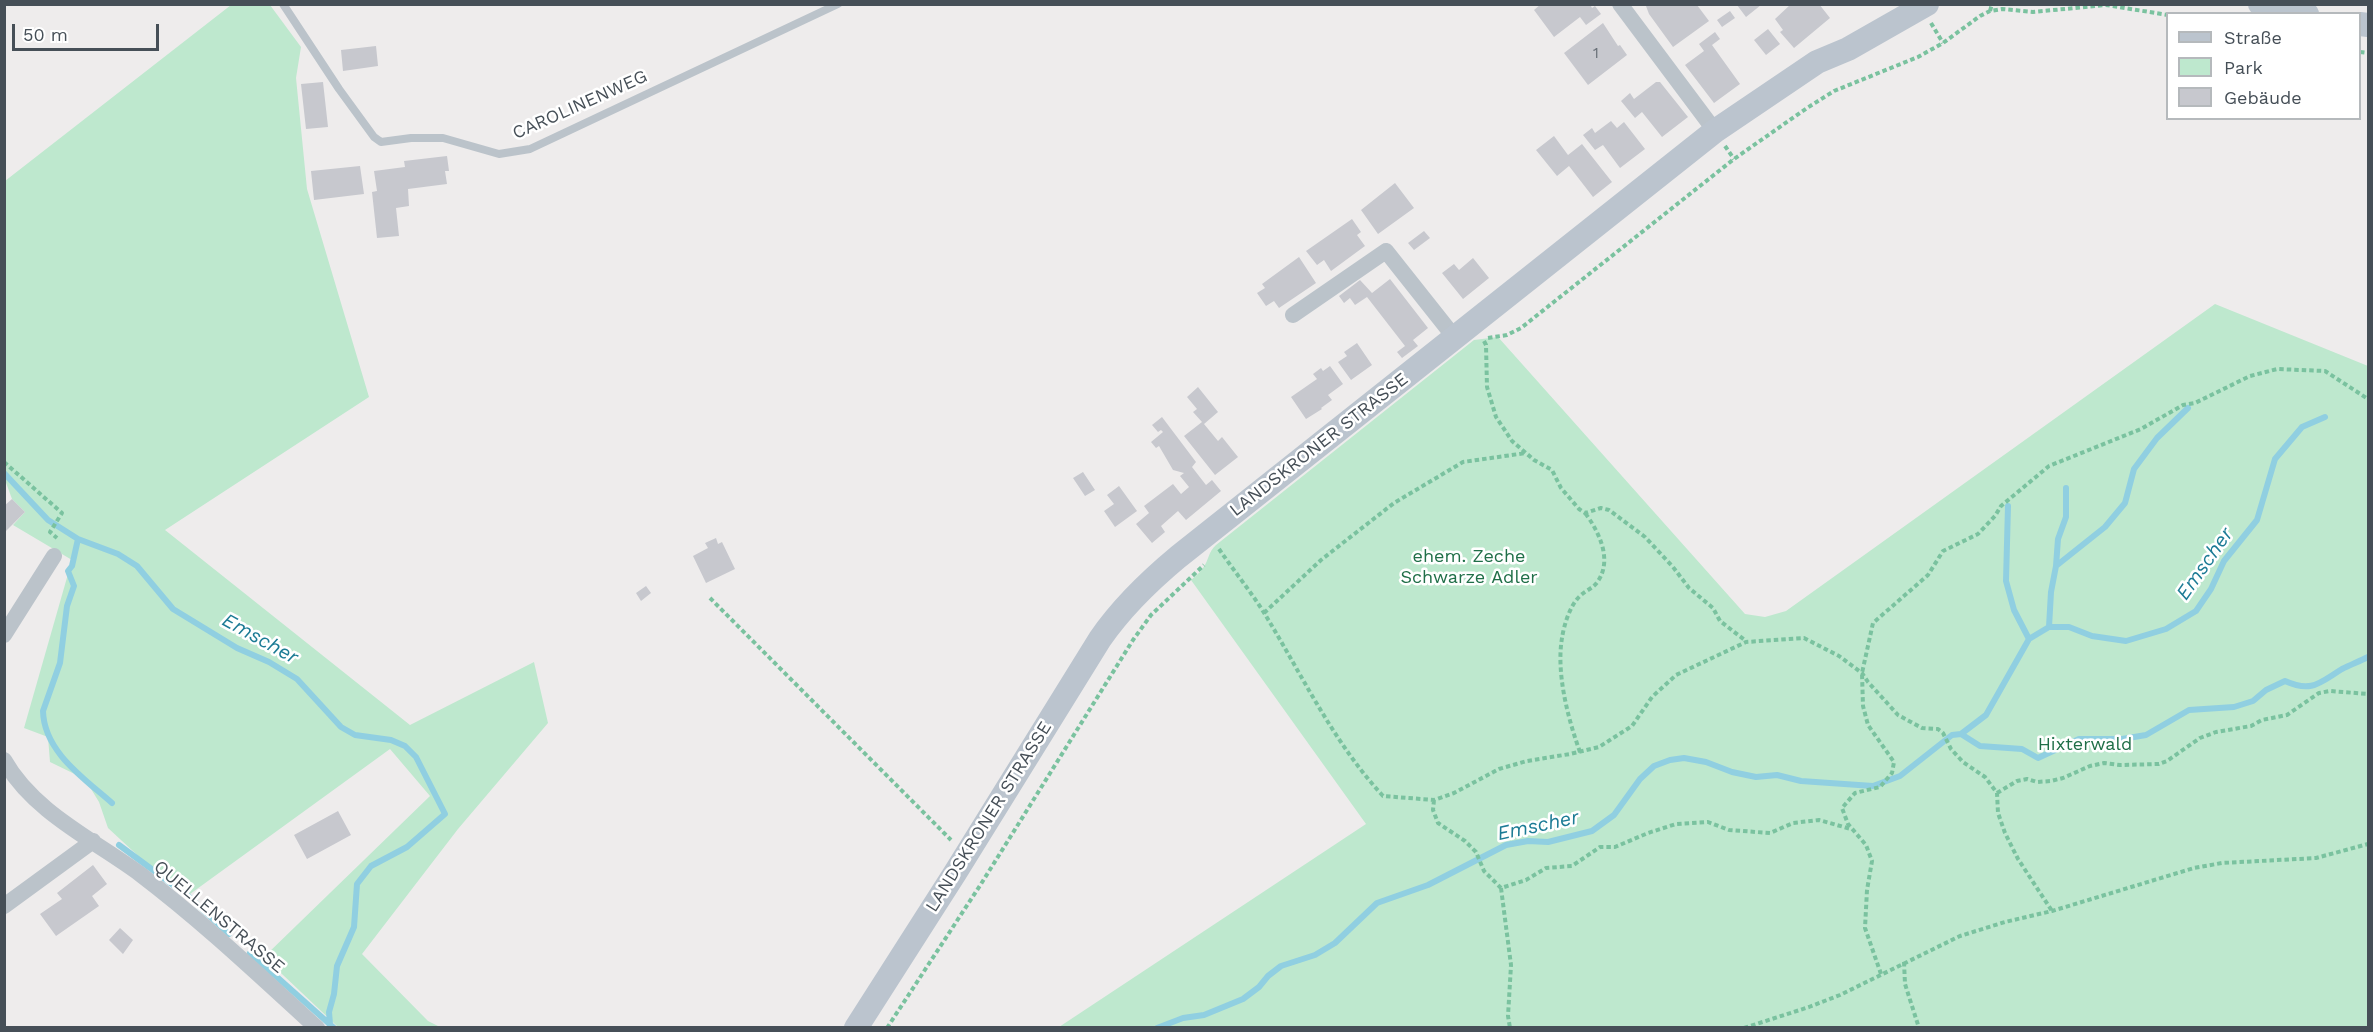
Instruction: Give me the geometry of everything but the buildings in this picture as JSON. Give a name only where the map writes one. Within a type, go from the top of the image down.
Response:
[{"type":"street","points":[[1620,4],[1715,131]]},
{"type":"street","name":"LANDSKRONER STRASSE","points":[[856,1028],[1118,613],[1144,586],[1178,557],[1211,541],[1464,339],[1715,131],[1816,62],[1848,49],[1927,4]]},
{"type":"street","points":[[2260,4],[2298,12]]},
{"type":"street","points":[[1293,315],[1386,251],[1464,339]]},
{"type":"street","points":[[4,635],[54,556]]},
{"type":"street","name":"QUELLENSTRASSE","points":[[4,760],[12,773],[59,819],[141,875],[234,952],[317,1028]]},
{"type":"street","points":[[4,906],[93,841]]},
{"type":"lane","name":"CAROLINENWEG","points":[[282,4],[339,89],[374,137],[381,142],[411,138],[442,138],[499,154],[531,149],[838,4]]},
{"type":"path","points":[[1990,11],[1992,4]]},
{"type":"path","points":[[1464,339],[1507,335],[1521,328],[1734,159],[1807,108],[1834,91],[1918,57],[1990,11],[2002,9],[2033,12],[2106,5],[2166,15]]},
{"type":"path","points":[[1483,339],[1486,345],[1487,387],[1496,417],[1512,441],[1552,470],[1561,488],[1585,513],[1597,529],[1604,558],[1598,581],[1579,596],[1566,622],[1562,640],[1565,700],[1580,752]]},
{"type":"path","points":[[1881,974],[1865,928],[1867,891],[1872,861],[1866,845],[1848,824],[1842,808],[1855,793],[1880,787],[1892,773],[1894,762],[1868,725],[1863,706],[1862,673],[1873,623],[1928,575],[1943,551],[1978,534],[2001,506],[2049,466],[2141,429],[2182,405],[2195,403],[2250,376],[2277,369],[2325,371],[2368,399]]},
{"type":"path","points":[[1264,613],[1321,560],[1394,503],[1463,462],[1526,453]]},
{"type":"path","points":[[4,462],[62,513],[50,532]]},
{"type":"path","points":[[1585,513],[1601,508],[1609,510],[1636,530],[1657,549],[1689,588],[1713,608],[1720,621],[1746,642]]},
{"type":"path","points":[[1211,541],[1264,613],[1325,720],[1360,771],[1383,796],[1434,800],[1499,770],[1527,761],[1599,747],[1632,726],[1652,697],[1676,675],[1746,642],[1804,638],[1839,656],[1862,673],[1898,715],[1922,728],[1938,729],[1963,762],[1984,777],[1998,793],[1998,813],[2018,859],[2052,911]]},
{"type":"path","points":[[887,1028],[981,884],[1132,640],[1168,598],[1202,570],[1208,558],[1211,541]]},
{"type":"path","points":[[710,598],[966,855]]},
{"type":"path","points":[[1998,793],[2017,781],[2027,779],[2037,782],[2051,781],[2090,766],[2167,762],[2200,738],[2287,715],[2319,693],[2330,691],[2368,694]]},
{"type":"path","points":[[1434,800],[1438,823],[1465,841],[1476,852],[1484,871],[1501,888],[1511,965],[1508,1016],[1510,1028]]},
{"type":"path","points":[[1501,888],[1526,880],[1546,868],[1572,866],[1600,847],[1615,847],[1676,824],[1708,822],[1729,831],[1770,833],[1793,823],[1819,820],[1855,830]]},
{"type":"path","points":[[1744,1028],[1820,1003],[1960,936],[2052,911],[2194,867],[2222,863],[2316,858],[2368,844]]},
{"type":"path","points":[[1904,962],[1905,984],[1919,1028]]},
{"type":"green space","points":[[231,5],[270,5],[301,47],[296,78],[307,189],[369,397],[165,530],[410,725],[534,662],[548,723],[458,829],[362,954],[428,1021],[440,1027],[338,1027],[264,957],[430,796],[390,749],[190,894],[148,865],[108,828],[99,802],[85,779],[50,762],[48,737],[24,728],[72,560],[13,525],[25,512],[12,499],[5,480],[5,181]]},
{"type":"green space","name":"Hixterwald","points":[[2215,304],[2368,366],[2368,1027],[1059,1027],[1366,824],[1191,580],[1202,570],[1211,550],[1216,545],[1474,340],[1498,337],[1745,614],[1765,617],[1786,611]]},
{"type":"waterway","points":[[2049,627],[2051,592],[2056,566],[2105,527],[2125,503],[2134,469],[2157,438],[2188,408]]},
{"type":"waterway","name":"Emscher","points":[[1157,1028],[1183,1018],[1204,1015],[1243,999],[1281,966],[1315,955],[1335,943],[1377,903],[1428,885],[1506,845],[1528,841],[1548,842],[1592,831],[1614,815],[1640,779],[1654,766],[1670,760],[1684,758],[1756,777],[1777,775],[1801,781],[1873,786],[1900,776],[1952,735],[1961,734],[1986,715],[2029,639],[2049,627],[2069,627],[2092,636],[2126,641],[2166,629],[2196,611],[2211,589],[2224,561],[2257,520],[2275,459],[2302,427],[2325,417]]},
{"type":"waterway","name":"Emscher","points":[[4,473],[48,520],[78,539],[118,554],[137,566],[173,609],[237,648],[269,662],[297,679],[341,727],[355,735],[391,740],[405,746],[416,757],[445,814],[407,847],[371,866],[357,884],[354,927],[337,966],[334,994],[329,1012],[330,1024]]},
{"type":"waterway","points":[[2056,566],[2058,539],[2066,517],[2066,488]]},
{"type":"waterway","points":[[2008,506],[2006,581],[2014,610],[2029,639]]},
{"type":"waterway","points":[[78,539],[72,566],[68,571],[74,586],[67,606],[60,663],[43,711],[45,726],[58,752],[112,803]]},
{"type":"waterway","name":"Emscher","points":[[1961,734],[1980,746],[2022,749],[2038,758],[2079,739],[2122,739],[2146,735],[2189,710],[2234,707],[2253,701],[2266,690],[2285,681],[2294,685],[2315,685],[2368,657]]},
{"type":"waterway","points":[[119,845],[188,896],[229,934]]},
{"type":"waterway","points":[[250,953],[334,1028]]},
{"type":"park label","name":"ehem. Zeche Schwarze Adler","points":[[1469,567]]}]
